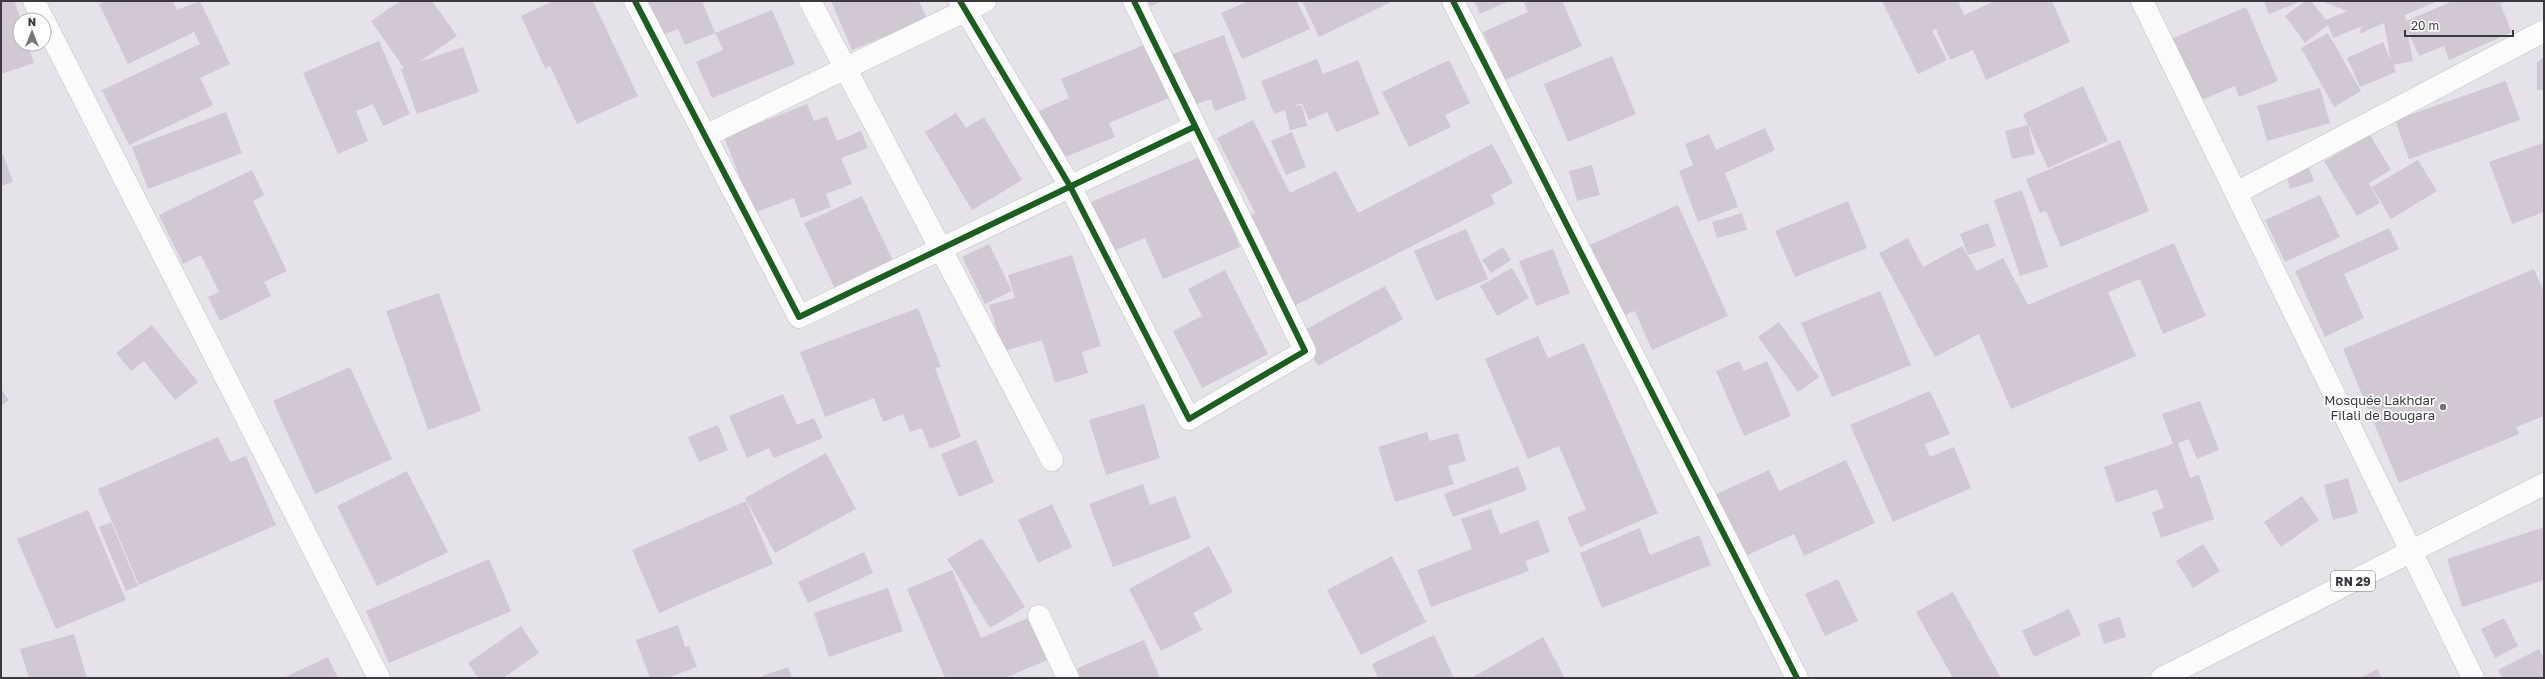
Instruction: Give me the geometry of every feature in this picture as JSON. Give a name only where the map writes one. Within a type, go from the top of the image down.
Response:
[{"type":"street","points":[[34,1],[40,12]]},
{"type":"street","points":[[635,1],[707,135],[799,317],[1194,127]]},
{"type":"street","points":[[810,1],[1052,460]]},
{"type":"street","points":[[707,135],[846,68],[970,4],[1070,186],[1189,419],[1305,351],[1194,127],[1134,1]]},
{"type":"street","points":[[1453,1],[1797,678]]},
{"type":"street","points":[[2142,1],[2473,678]]},
{"type":"street","points":[[2236,193],[2544,31]]},
{"type":"street","points":[[52,36],[379,678]]},
{"type":"street","name":"RN 29","points":[[2162,678],[2544,484]]},
{"type":"street","points":[[1039,616],[1068,678]]},
{"type":"building","points":[[1,1],[14,1],[18,12],[12,12],[12,52],[31,52],[34,63],[1,74]]},
{"type":"building","points":[[105,1],[173,1],[177,10],[200,1],[230,64],[200,78],[213,105],[129,145],[102,90],[200,44],[194,32],[128,64],[99,4]]},
{"type":"building","points":[[400,1],[432,1],[457,36],[419,62],[463,47],[479,92],[417,114],[401,69],[404,68],[371,21]]},
{"type":"building","points":[[553,1],[593,1],[638,96],[577,124],[550,66],[545,68],[521,16]]},
{"type":"building","points":[[646,1],[702,1],[715,33],[685,45],[678,29],[657,37]]},
{"type":"building","points":[[831,1],[919,1],[927,19],[852,50]]},
{"type":"building","points":[[1148,1],[1162,1],[1151,6]]},
{"type":"building","points":[[1248,1],[1297,1],[1310,29],[1242,59],[1221,13]]},
{"type":"building","points":[[1302,1],[1393,1],[1319,37]]},
{"type":"building","points":[[1474,1],[1509,1],[1480,14]]},
{"type":"building","points":[[1523,1],[1562,1],[1582,46],[1505,80],[1483,32],[1528,12]]},
{"type":"building","points":[[1882,1],[1958,1],[1964,15],[1995,1],[2052,1],[2070,42],[1986,80],[1973,50],[1950,60],[1936,29],[1932,31],[1947,60],[1918,74]]},
{"type":"building","points":[[2264,1],[2302,1],[2269,14]]},
{"type":"building","points":[[2305,1],[2311,1],[2326,20],[2347,11],[2321,1],[2438,1],[2405,15],[2406,21],[2453,1],[2507,1],[2500,4],[2512,32],[2449,60],[2444,46],[2419,56],[2407,30],[2413,61],[2393,65],[2396,72],[2360,87],[2347,58],[2383,42],[2391,61],[2384,23],[2359,34],[2362,26],[2333,38],[2328,25],[2305,43],[2285,16]]},
{"type":"building","points":[[2246,7],[2278,81],[2239,97],[2235,86],[2190,105],[2164,42]]},
{"type":"building","points":[[772,10],[795,64],[712,98],[696,62],[723,50],[715,33]]},
{"type":"building","points":[[2328,33],[2361,91],[2334,107],[2301,48]]},
{"type":"building","points":[[1224,35],[1247,99],[1215,111],[1211,99],[1189,107],[1170,55]]},
{"type":"building","points":[[379,41],[410,114],[383,126],[373,104],[356,111],[368,141],[338,154],[303,73]]},
{"type":"building","points":[[1146,44],[1169,98],[1109,123],[1115,137],[1060,159],[1039,111],[1069,98],[1061,79]]},
{"type":"building","points":[[1612,56],[1636,114],[1568,142],[1544,84]]},
{"type":"building","points":[[2544,57],[2544,90],[2537,90],[2537,62]]},
{"type":"building","points":[[1317,59],[1323,74],[1358,60],[1380,114],[1336,132],[1327,112],[1309,120],[1302,103],[1292,107],[1302,105],[1307,126],[1290,130],[1285,110],[1274,114],[1261,81]]},
{"type":"building","points":[[1449,60],[1470,103],[1445,115],[1451,127],[1409,147],[1382,92]]},
{"type":"building","points":[[2506,81],[2520,120],[2409,159],[2395,120]]},
{"type":"building","points":[[2083,86],[2108,141],[2048,168],[2023,114]]},
{"type":"building","points":[[2320,88],[2330,123],[2267,141],[2257,106]]},
{"type":"building","points":[[807,104],[814,121],[827,116],[837,141],[861,131],[868,148],[841,158],[852,184],[826,194],[831,207],[801,218],[794,198],[754,213],[724,137]]},
{"type":"building","points":[[226,112],[242,153],[148,189],[132,147]]},
{"type":"building","points":[[956,113],[966,128],[984,117],[1022,180],[972,210],[925,132]]},
{"type":"building","points":[[1253,120],[1290,193],[1336,171],[1358,213],[1492,144],[1513,183],[1491,195],[1495,204],[1288,309],[1242,220],[1255,213],[1217,138]]},
{"type":"building","points":[[2028,125],[2035,154],[2012,159],[2005,131]]},
{"type":"building","points":[[1765,128],[1775,150],[1725,173],[1738,207],[1698,222],[1679,171],[1693,165],[1685,144],[1709,134],[1716,150]]},
{"type":"building","points":[[1292,132],[1306,167],[1286,175],[1271,141]]},
{"type":"building","points":[[2370,135],[2391,170],[2369,183],[2380,203],[2357,216],[2324,161]]},
{"type":"building","points":[[2120,140],[2149,211],[2061,247],[2046,211],[2040,213],[2026,179]]},
{"type":"building","points":[[2543,143],[2544,212],[2512,224],[2489,162]]},
{"type":"building","points":[[3,154],[13,182],[1,186],[1,155]]},
{"type":"building","points":[[1202,156],[1240,247],[1163,279],[1145,238],[1111,252],[1091,202]]},
{"type":"building","points":[[2418,160],[2437,191],[2391,219],[2372,187]]},
{"type":"building","points":[[1592,165],[1600,195],[1577,201],[1569,171]]},
{"type":"building","points":[[2309,167],[2314,181],[2290,189],[2286,174]]},
{"type":"building","points":[[252,170],[264,195],[253,201],[287,271],[264,282],[271,296],[220,321],[208,297],[219,292],[201,255],[183,264],[159,215]]},
{"type":"building","points":[[2022,190],[2048,267],[2020,276],[1994,200]]},
{"type":"building","points":[[2320,195],[2340,237],[2285,262],[2265,220]]},
{"type":"building","points":[[862,196],[893,261],[835,289],[804,223]]},
{"type":"building","points":[[1848,201],[1867,248],[1795,277],[1775,231]]},
{"type":"building","points":[[1678,205],[1728,316],[1652,350],[1635,311],[1622,316],[1590,245]]},
{"type":"building","points":[[1742,213],[1747,230],[1717,238],[1712,222]]},
{"type":"building","points":[[1988,223],[1996,246],[1968,255],[1960,234]]},
{"type":"building","points":[[2389,228],[2399,249],[2344,274],[2364,318],[2325,337],[2295,271]]},
{"type":"building","points":[[1466,229],[1488,279],[1436,301],[1414,251]]},
{"type":"building","points":[[1908,238],[1923,267],[1962,246],[1977,271],[2003,258],[2028,305],[2174,243],[2206,316],[2163,334],[2140,279],[2108,292],[2136,356],[2011,409],[1979,334],[1935,357],[1879,253]]},
{"type":"building","points":[[989,244],[1012,291],[985,304],[962,257]]},
{"type":"building","points":[[1503,247],[1511,260],[1491,273],[1482,260]]},
{"type":"building","points":[[1553,249],[1570,293],[1536,306],[1519,261]]},
{"type":"building","points":[[1072,255],[1101,346],[1082,352],[1088,373],[1055,383],[1042,340],[1004,351],[989,305],[1015,298],[1008,275]]},
{"type":"building","points":[[1512,268],[1529,298],[1497,316],[1480,286]]},
{"type":"building","name":"Mosquée Lakhdar Filali de Bougara","points":[[2534,269],[2544,292],[2544,416],[2516,427],[2519,434],[2399,483],[2343,349]]},
{"type":"building","points":[[1225,270],[1268,354],[1202,388],[1173,331],[1202,316],[1188,289]]},
{"type":"building","points":[[1385,286],[1403,319],[1318,366],[1299,333]]},
{"type":"building","points":[[1880,291],[1911,365],[1832,397],[1801,323]]},
{"type":"building","points":[[439,293],[481,411],[428,430],[386,311]]},
{"type":"building","points":[[918,308],[941,367],[935,368],[961,437],[930,449],[922,428],[910,432],[903,414],[883,422],[874,398],[825,417],[800,352]]},
{"type":"building","points":[[1779,322],[1819,377],[1798,392],[1758,337]]},
{"type":"building","points":[[152,325],[198,382],[175,400],[144,361],[131,371],[116,353]]},
{"type":"building","points":[[1538,336],[1548,358],[1584,343],[1658,513],[1580,547],[1567,517],[1586,510],[1559,446],[1528,459],[1485,359]]},
{"type":"building","points":[[1739,361],[1744,371],[1767,361],[1791,416],[1744,436],[1716,371]]},
{"type":"building","points":[[350,367],[392,459],[315,494],[273,401]]},
{"type":"building","points":[[1,389],[9,400],[1,406]]},
{"type":"building","points":[[1930,391],[1950,434],[1925,444],[1930,457],[1954,447],[1971,488],[1893,522],[1850,425]]},
{"type":"building","points":[[783,394],[797,425],[814,418],[823,438],[774,458],[769,448],[747,458],[729,416]]},
{"type":"building","points":[[2200,401],[2219,450],[2197,459],[2189,439],[2178,443],[2190,478],[2199,475],[2214,519],[2161,538],[2152,512],[2164,508],[2157,489],[2116,503],[2104,467],[2173,444],[2162,414]]},
{"type":"building","points":[[1144,404],[1160,458],[1106,475],[1089,420]]},
{"type":"building","points":[[718,425],[728,450],[699,462],[688,437]]},
{"type":"building","points":[[1427,432],[1430,441],[1458,433],[1466,461],[1448,466],[1454,484],[1395,502],[1378,447]]},
{"type":"building","points":[[218,437],[230,462],[246,456],[276,525],[139,585],[98,489]]},
{"type":"building","points":[[976,440],[994,482],[959,497],[941,454]]},
{"type":"building","points":[[826,453],[856,509],[775,553],[745,498]]},
{"type":"building","points":[[1846,460],[1875,523],[1804,556],[1794,534],[1741,558],[1712,496],[1769,470],[1779,491]]},
{"type":"building","points":[[1518,466],[1527,490],[1453,517],[1444,494]]},
{"type":"building","points":[[407,471],[448,552],[377,586],[337,506]]},
{"type":"building","points":[[2348,478],[2358,513],[2333,520],[2324,485]]},
{"type":"building","points":[[1143,484],[1150,505],[1175,496],[1191,538],[1113,567],[1089,504]]},
{"type":"building","points":[[2302,496],[2319,520],[2281,547],[2264,522]]},
{"type":"building","points":[[746,501],[773,564],[659,613],[632,550]]},
{"type":"building","points":[[1052,504],[1072,547],[1038,563],[1018,520]]},
{"type":"building","points":[[1491,509],[1500,534],[1538,520],[1550,552],[1525,561],[1529,571],[1431,607],[1417,570],[1472,549],[1461,519]]},
{"type":"building","points":[[88,510],[126,600],[56,629],[17,539]]},
{"type":"building","points":[[111,522],[138,586],[126,591],[99,527]]},
{"type":"building","points":[[2544,527],[2544,580],[2462,607],[2447,559]]},
{"type":"building","points":[[1640,528],[1650,555],[1699,535],[1711,565],[1602,608],[1580,553]]},
{"type":"building","points":[[982,538],[1025,607],[990,628],[947,559]]},
{"type":"building","points":[[2203,544],[2220,571],[2193,588],[2176,561]]},
{"type":"building","points":[[1209,546],[1233,592],[1193,613],[1202,630],[1161,651],[1129,589]]},
{"type":"building","points":[[864,552],[873,573],[808,603],[798,582]]},
{"type":"building","points":[[1392,556],[1426,622],[1361,655],[1327,590]]},
{"type":"building","points":[[489,559],[511,611],[389,663],[366,611]]},
{"type":"building","points":[[952,570],[981,638],[1033,616],[1052,658],[1005,678],[945,678],[907,589]]},
{"type":"building","points":[[1838,579],[1858,621],[1825,636],[1805,594]]},
{"type":"building","points":[[888,588],[903,631],[829,657],[814,613]]},
{"type":"building","points":[[1953,592],[2001,678],[1953,678],[1916,612]]},
{"type":"building","points":[[2069,609],[2081,635],[2034,657],[2022,631]]},
{"type":"building","points":[[2120,617],[2126,637],[2104,644],[2098,624]]},
{"type":"building","points":[[2504,618],[2518,646],[2495,658],[2481,629]]},
{"type":"building","points":[[678,625],[685,647],[689,646],[697,667],[667,678],[650,678],[636,640]]},
{"type":"building","points":[[521,626],[539,653],[503,678],[478,678],[468,663]]},
{"type":"building","points":[[74,634],[87,678],[29,678],[20,649]]},
{"type":"building","points":[[1434,635],[1454,678],[1378,678],[1372,664]]},
{"type":"building","points":[[1543,637],[1565,678],[1473,677]]},
{"type":"building","points":[[1144,640],[1160,678],[1074,678],[1071,671]]},
{"type":"building","points":[[2539,649],[2544,659],[2544,678],[2502,678],[2498,670]]},
{"type":"building","points":[[328,657],[338,678],[283,678]]},
{"type":"building","points":[[788,667],[792,678],[757,678]]},
{"type":"building","points":[[2377,669],[2382,678],[2361,678]]},
{"type":"cycle path","points":[[635,1],[799,317],[1194,127]]},
{"type":"cycle path","points":[[960,1],[1070,186],[1189,419],[1305,351],[1134,1]]},
{"type":"cycle path","points":[[1453,1],[1797,678]]},
{"type":"place","name":"Mosquée Lakhdar Filali de Bougara","points":[[2443,407]]}]
